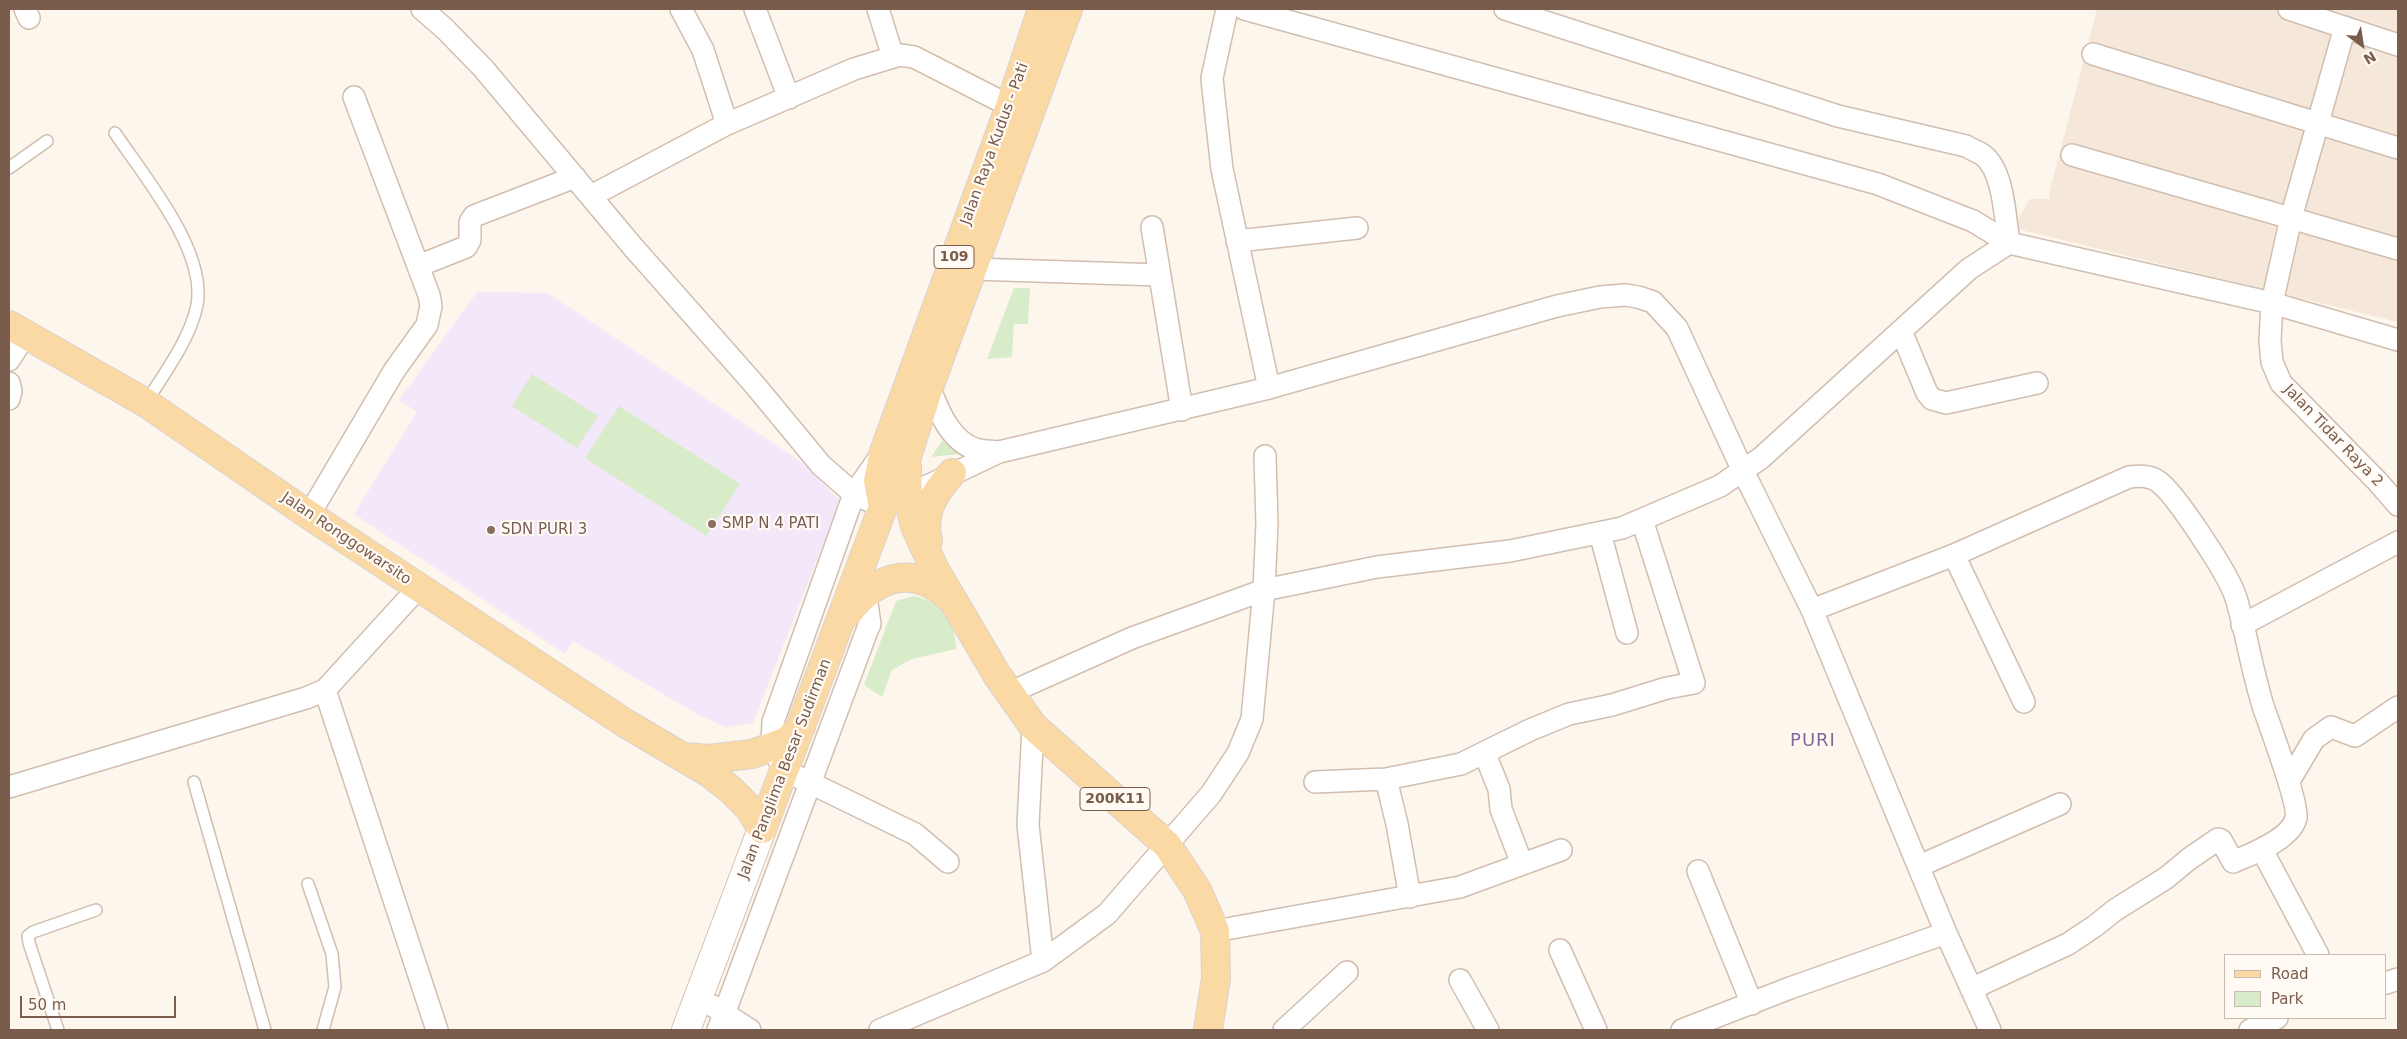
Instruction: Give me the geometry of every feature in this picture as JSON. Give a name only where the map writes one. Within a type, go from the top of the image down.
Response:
[{"type":"main road","name":"Jalan Raya Kudus - Pati","points":[[895,456],[1042,9]]},
{"type":"main road","name":"Jalan Raya Kudus - Pati","points":[[895,456],[929,387],[1068,9]]},
{"type":"main road","name":"Jalan Ronggowarsito","points":[[17,330],[146,403],[309,516],[625,723],[708,772],[730,789],[750,809],[762,829]]},
{"type":"main road","points":[[895,456],[908,495],[915,526],[934,568],[952,598]]},
{"type":"main road","name":"Jalan Panglima Besar Sudirman","points":[[686,1030],[762,829],[778,758],[787,741],[801,727],[883,507],[897,488],[895,456]]},
{"type":"main road","points":[[934,568],[926,534],[926,520],[932,497],[952,473]]},
{"type":"main road","points":[[842,620],[866,594],[896,576],[923,579],[952,598]]},
{"type":"main road","name":"200K11","points":[[952,598],[1009,693],[1033,726],[1167,845],[1197,890],[1214,931],[1216,978],[1208,1030]]},
{"type":"main road","points":[[681,757],[708,759],[752,754],[778,758]]},
{"type":"street","points":[[422,9],[445,29],[482,68],[574,178],[754,384],[821,465],[854,494],[883,507],[999,452],[1269,388],[1557,306],[1600,297],[1625,295],[1653,302],[1677,328],[1743,471],[1812,610],[1946,933],[1990,1030]]},
{"type":"street","points":[[681,9],[703,50],[727,124]]},
{"type":"street","points":[[755,9],[789,98]]},
{"type":"street","points":[[878,9],[893,57]]},
{"type":"street","points":[[1227,9],[1212,78],[1222,169],[1269,388]]},
{"type":"street","points":[[1244,9],[1878,184],[1973,221],[2009,243],[2272,303],[2398,340]]},
{"type":"street","points":[[1505,9],[1838,116],[1966,146],[1983,156],[1994,169],[2001,192],[2009,243]]},
{"type":"street","points":[[2289,9],[2398,44]]},
{"type":"street","name":"Jalan Tidar Raya 2","points":[[2345,27],[2291,218],[2272,303],[2270,341],[2272,362],[2281,383],[2377,480],[2398,505]]},
{"type":"street","points":[[2093,54],[2398,148]]},
{"type":"street","points":[[590,196],[727,124],[854,69],[900,55],[914,57],[1010,106]]},
{"type":"street","points":[[309,516],[394,371],[427,325],[430,300],[354,97]]},
{"type":"street","points":[[2072,155],[2398,249]]},
{"type":"street","points":[[418,266],[466,247],[470,240],[470,222],[474,216],[574,178]]},
{"type":"street","points":[[1152,227],[1182,410]]},
{"type":"street","points":[[1238,241],[1357,228]]},
{"type":"street","points":[[1009,693],[1132,638],[1264,590],[1377,567],[1510,551],[1622,528],[1720,486],[1761,458],[1970,269],[2009,243]]},
{"type":"street","points":[[973,269],[1160,275]]},
{"type":"street","points":[[9,360],[17,330]]},
{"type":"street","points":[[1901,331],[1927,393],[1938,402],[1946,403],[2037,383]]},
{"type":"street","points":[[9,383],[11,391],[9,399]]},
{"type":"street","points":[[929,387],[939,413],[950,429],[963,442],[975,449],[999,452]]},
{"type":"street","points":[[895,456],[854,494],[773,722],[778,758],[810,782],[916,834],[948,862]]},
{"type":"street","points":[[880,1030],[911,1024],[1043,961],[1107,914],[1211,794],[1238,753],[1252,719],[1264,590],[1267,523],[1265,456]]},
{"type":"street","points":[[1812,610],[1954,555],[2129,478],[2142,476],[2157,480],[2172,495],[2211,551],[2236,596],[2256,682],[2289,781],[2297,816],[2292,828],[2262,850],[2231,861],[2221,840],[2218,839],[2189,858],[2166,878],[2115,910],[2068,944],[1971,989]]},
{"type":"street","points":[[1315,782],[1386,779],[1452,767],[1485,754],[1530,730],[1569,714],[1612,705],[1667,688],[1694,683],[1642,520]]},
{"type":"street","points":[[1600,533],[1628,633]]},
{"type":"street","points":[[2242,625],[2398,542]]},
{"type":"street","points":[[1954,555],[2024,702]]},
{"type":"street","points":[[721,1022],[870,624],[862,566]]},
{"type":"street","points":[[9,787],[306,698],[325,690],[419,587]]},
{"type":"street","points":[[325,690],[437,1030]]},
{"type":"street","points":[[2289,781],[2314,739],[2331,727],[2355,736],[2398,707]]},
{"type":"street","points":[[1033,726],[1028,825],[1043,961]]},
{"type":"street","points":[[1485,754],[1499,789],[1501,809],[1522,864]]},
{"type":"street","points":[[1386,779],[1397,824],[1410,897]]},
{"type":"street","points":[[1919,866],[2060,804]]},
{"type":"street","points":[[1214,931],[1460,887],[1561,850]]},
{"type":"street","points":[[2262,850],[2317,954]]},
{"type":"street","points":[[1698,871],[1752,1004]]},
{"type":"street","points":[[1682,1030],[1946,933]]},
{"type":"street","points":[[1560,950],[1596,1030]]},
{"type":"street","points":[[1284,1030],[1347,972]]},
{"type":"street","points":[[1460,980],[1488,1030]]},
{"type":"street","points":[[699,998],[721,1022],[750,1030]]},
{"type":"street","points":[[2250,1030],[2276,1019]]},
{"type":"lane","points":[[115,133],[173,218],[189,249],[196,276],[197,304],[184,341],[146,403]]},
{"type":"lane","points":[[9,168],[47,140]]},
{"type":"lane","points":[[194,782],[264,1030]]},
{"type":"lane","points":[[308,884],[332,954],[335,987],[324,1030]]},
{"type":"lane","points":[[58,1030],[28,936],[33,932],[96,910]]},
{"type":"shaded area","points":[[2097,9],[2398,9],[2398,322],[2013,228],[2030,199],[2051,199],[2049,194]]},
{"type":"shaded area","name":"SMP N 4 PATI","points":[[477,292],[548,293],[803,463],[840,501],[753,723],[725,727],[697,714],[573,641],[565,654],[354,514],[417,412],[399,400]]},
{"type":"green space","points":[[1014,288],[1030,288],[1028,324],[1014,324],[1012,357],[987,359]]},
{"type":"green space","points":[[532,374],[598,416],[577,448],[512,406]]},
{"type":"green space","points":[[619,406],[740,484],[706,536],[585,458]]},
{"type":"green space","points":[[943,440],[959,454],[931,457]]},
{"type":"green space","points":[[914,596],[933,603],[946,614],[953,629],[956,649],[912,659],[892,670],[882,697],[864,685],[896,601]]},
{"type":"place","name":"SMP N 4 PATI","points":[[712,524]]},
{"type":"place","name":"SDN PURI 3","points":[[491,530]]},
{"type":"district","name":"PURI","points":[[1813,741]]}]
